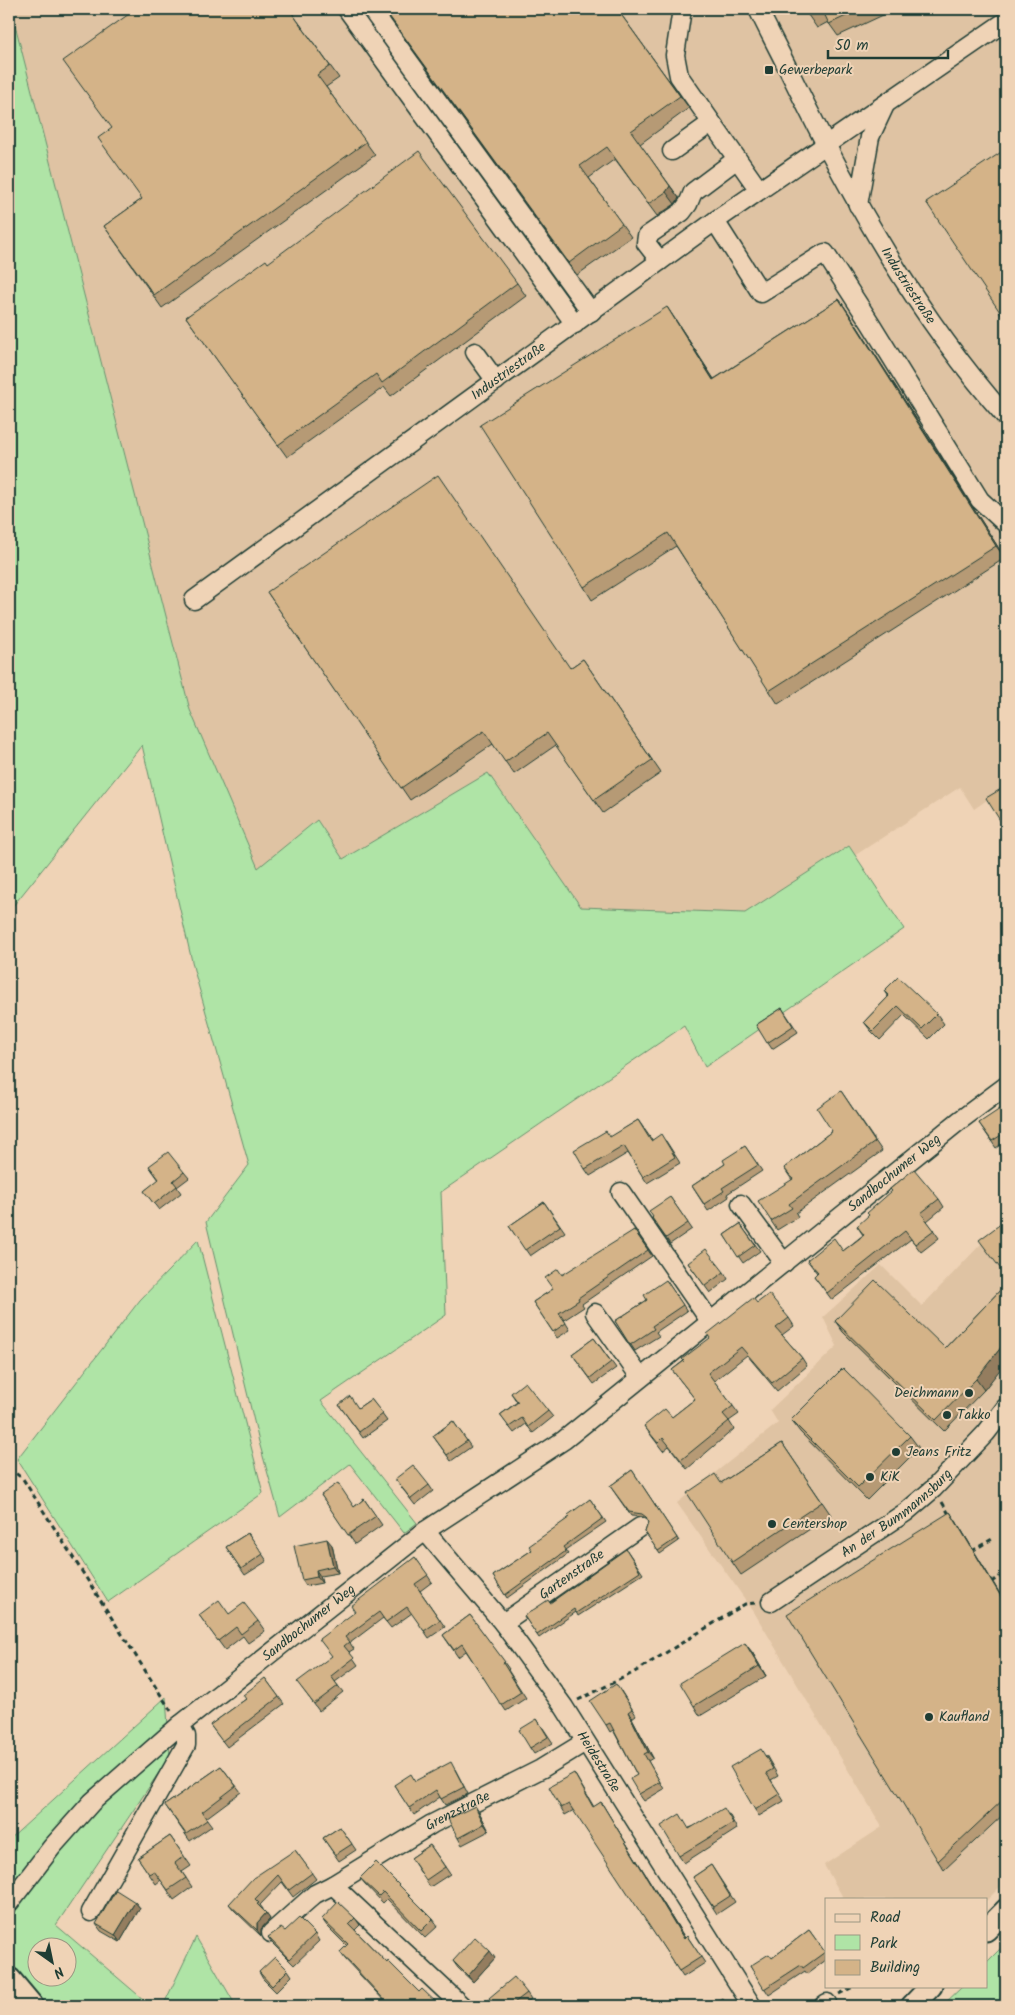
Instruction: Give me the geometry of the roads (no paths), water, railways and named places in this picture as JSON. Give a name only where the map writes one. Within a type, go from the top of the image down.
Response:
[{"type":"highway","points":[[9,1981],[30,2006]]},
{"type":"main road","points":[[988,1928],[1006,1910]]},
{"type":"main road","points":[[912,2006],[929,1988]]},
{"type":"street","points":[[347,9],[575,324]]},
{"type":"street","points":[[371,9],[591,312]]},
{"type":"street","points":[[682,9],[675,66],[687,88],[759,190]]},
{"type":"street","name":"Industriestraße","points":[[758,9],[825,145],[858,205],[901,275],[948,345],[1006,417]]},
{"type":"street","points":[[825,145],[1006,21]]},
{"type":"street","points":[[858,205],[870,136],[886,104]]},
{"type":"street","points":[[672,151],[711,123]]},
{"type":"street","name":"Industriestraße","points":[[194,600],[715,221],[825,145]]},
{"type":"street","points":[[660,261],[646,243],[647,236],[682,212],[693,192],[737,159]]},
{"type":"street","points":[[715,221],[762,293],[825,253],[980,500],[1006,524]]},
{"type":"street","points":[[474,352],[496,381]]},
{"type":"street","name":"Sandbochumer Weg","points":[[9,1902],[52,1846],[92,1802],[180,1725],[425,1531],[564,1440],[959,1121],[1006,1086]]},
{"type":"street","points":[[621,1192],[710,1321]]},
{"type":"street","points":[[741,1204],[784,1263]]},
{"type":"street","points":[[595,1313],[640,1377]]},
{"type":"street","name":"An der Bummannsburg","points":[[771,1602],[906,1512],[933,1489],[986,1433],[1006,1407]]},
{"type":"street","name":"Gartenstraße","points":[[503,1623],[640,1527]]},
{"type":"street","name":"Heidestraße","points":[[425,1531],[503,1623],[564,1707],[752,2006]]},
{"type":"street","points":[[91,1912],[186,1745],[186,1736],[180,1725]]},
{"type":"street","name":"Grenzstraße","points":[[271,1933],[315,1894],[333,1885],[432,1824],[541,1769],[585,1742]]},
{"type":"street","points":[[333,1885],[462,2006]]},
{"type":"place","name":"Gewerbepark","points":[[769,70]]},
{"type":"place","name":"Deichmann","points":[[969,1393]]},
{"type":"place","name":"Takko","points":[[947,1415]]},
{"type":"place","name":"Jeans Fritz","points":[[896,1452]]},
{"type":"place","name":"KiK","points":[[870,1477]]},
{"type":"place","name":"Centershop","points":[[772,1524]]},
{"type":"place","name":"Kaufland","points":[[929,1717]]}]
